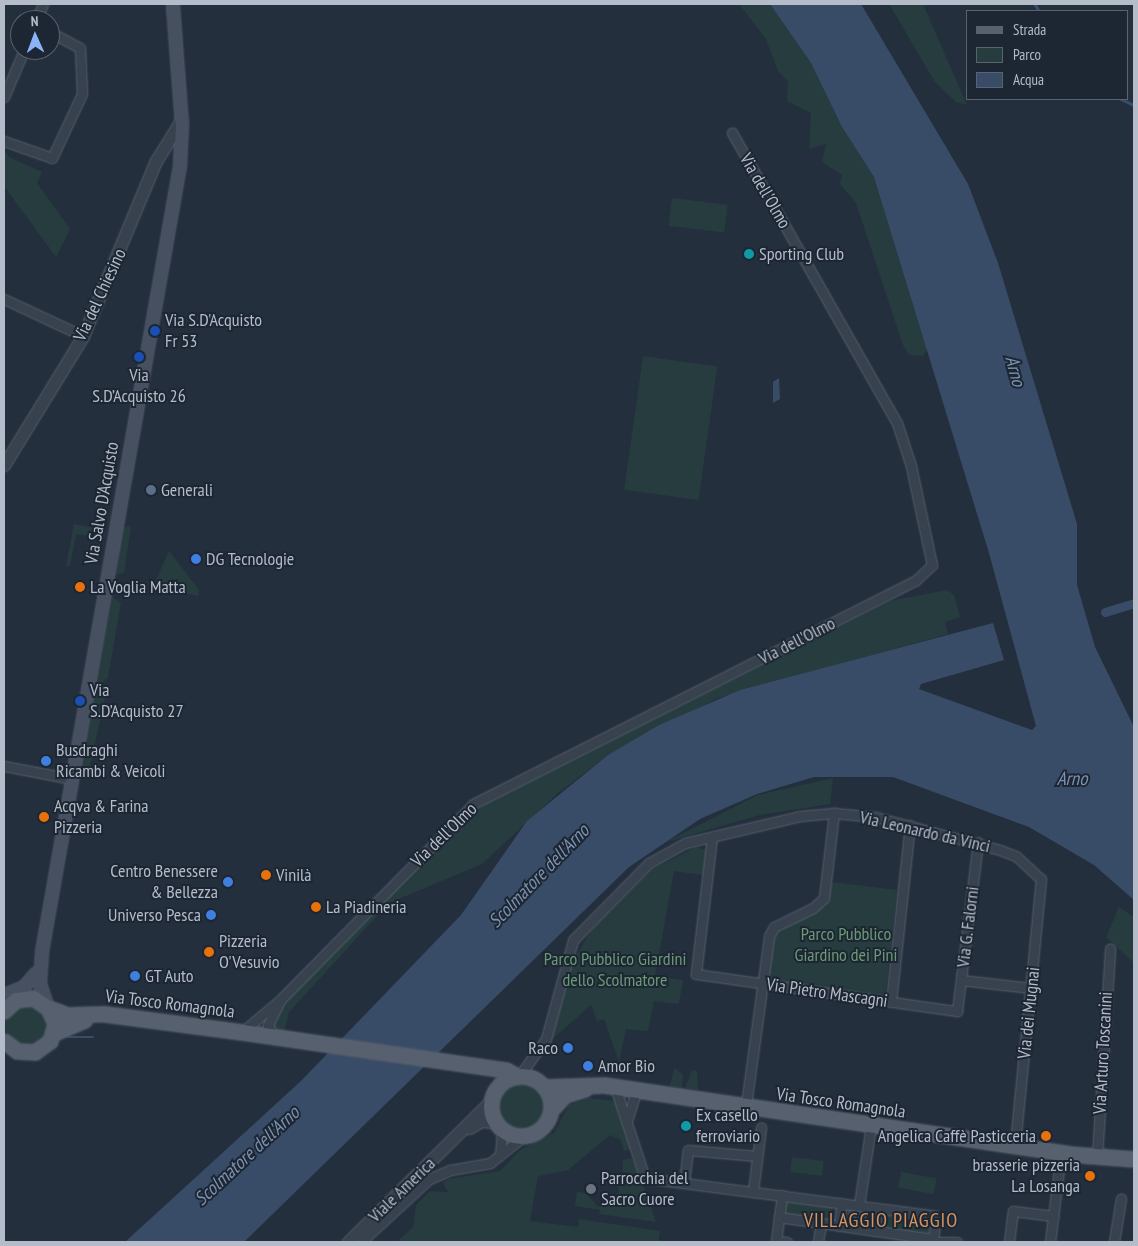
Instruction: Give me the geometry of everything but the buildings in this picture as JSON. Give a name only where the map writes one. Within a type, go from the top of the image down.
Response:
[{"type":"main road","name":"Via Salvo D'Acquisto","points":[[42,952],[180,166],[182,119],[173,4]]},
{"type":"main road","points":[[4,1011],[10,998],[31,988],[42,952]]},
{"type":"main road","points":[[42,952],[47,1004],[54,1033]]},
{"type":"main road","name":"Via Tosco Romagnola","points":[[10,998],[33,998],[67,1015],[102,1014],[242,1032],[518,1076]]},
{"type":"main road","name":"Via Tosco Romagnola","points":[[4,1040],[12,1049],[29,1053],[46,1046],[54,1033],[73,1022],[95,1019],[272,1042],[280,1039]]},
{"type":"main road","points":[[485,1070],[494,1097],[499,1126],[524,1136],[542,1128],[552,1110],[544,1087],[518,1076],[504,1082],[494,1097]]},
{"type":"main road","name":"Via Tosco Romagnola","points":[[544,1087],[587,1083],[1061,1153],[1134,1159]]},
{"type":"main road","name":"Via Tosco Romagnola","points":[[552,1110],[574,1090],[752,1108]]},
{"type":"main road","name":"Via Tosco Romagnola","points":[[1097,1157],[1134,1166]]},
{"type":"street","points":[[4,141],[52,158],[82,94],[80,48],[60,37]]},
{"type":"street","points":[[4,97],[20,60]]},
{"type":"street","name":"Via del Chiesino","points":[[5,459],[83,336],[156,161],[182,119]]},
{"type":"street","name":"Via dell'Olmo","points":[[242,1032],[281,999],[473,804],[915,581],[932,565],[912,466],[897,423],[732,133]]},
{"type":"street","points":[[4,299],[83,336]]},
{"type":"street","points":[[4,766],[72,778]]},
{"type":"street","points":[[752,1108],[762,984],[772,930],[824,898],[834,813]]},
{"type":"street","name":"Via Leonardo da Vinci","points":[[518,1076],[546,1039],[569,950],[579,931],[649,863],[685,843],[834,813],[910,825],[978,842],[1016,856],[1041,879]]},
{"type":"street","points":[[891,1002],[910,825]]},
{"type":"street","name":"Via Pietro Mascagni","points":[[712,837],[696,974],[957,1011]]},
{"type":"street","name":"Via G. Falorni","points":[[957,1011],[978,842]]},
{"type":"street","name":"Via dei Mugnai","points":[[1015,1146],[1041,879]]},
{"type":"street","name":"Via Arturo Toscanini","points":[[1097,1157],[1110,948]]},
{"type":"street","points":[[961,980],[1031,988]]},
{"type":"street","name":"Via dell'Olmo","points":[[280,1039],[268,1025],[281,999]]},
{"type":"street","points":[[617,1093],[645,1178],[782,1194],[936,1216],[933,1241]]},
{"type":"street","points":[[628,1126],[628,1107],[634,1096]]},
{"type":"street","points":[[456,1138],[494,1097]]},
{"type":"street","points":[[456,1138],[478,1122],[499,1126],[499,1157]]},
{"type":"street","points":[[860,1205],[871,1126]]},
{"type":"street","points":[[753,1191],[761,1128]]},
{"type":"street","points":[[364,1240],[433,1177],[499,1157],[524,1136]]},
{"type":"street","name":"Viale America","points":[[348,1242],[456,1138]]},
{"type":"street","points":[[684,1182],[688,1150],[757,1156]]},
{"type":"street","points":[[1050,1242],[1061,1153]]},
{"type":"street","points":[[782,1194],[776,1240],[787,1242]]},
{"type":"street","points":[[1114,1242],[1120,1199]]},
{"type":"street","points":[[839,1226],[842,1203]]},
{"type":"street","points":[[875,1231],[878,1208]]},
{"type":"street","points":[[1008,1242],[1013,1211],[1054,1216]]},
{"type":"street","points":[[779,1217],[875,1231],[891,1238],[957,1242]]},
{"type":"street","points":[[818,1242],[821,1223]]},
{"type":"green space","points":[[739,4],[770,4],[811,63],[842,127],[874,177],[928,349],[923,356],[909,355],[903,345],[856,203],[840,184],[842,175],[822,162],[826,144],[809,149],[811,113],[787,101],[788,81],[778,71],[766,39]]},
{"type":"green space","points":[[889,4],[923,4],[967,105],[956,102],[935,82]]},
{"type":"green space","points":[[4,150],[9,157],[42,172],[37,183],[70,229],[56,257],[4,186]]},
{"type":"green space","points":[[672,198],[728,205],[724,233],[669,226]]},
{"type":"green space","points":[[643,356],[717,366],[698,500],[624,490]]},
{"type":"green space","points":[[74,524],[106,530],[104,539],[76,534],[70,566],[66,566]]},
{"type":"green space","points":[[131,526],[124,573],[116,575],[122,527]]},
{"type":"green space","points":[[169,551],[199,590],[198,596],[153,587]]},
{"type":"green space","points":[[947,590],[954,595],[960,617],[945,622],[948,634],[718,698],[608,755],[558,793],[482,864],[389,903],[289,1012],[284,1033],[274,1030],[274,1021],[286,1001],[442,842],[484,805],[890,601]]},
{"type":"green space","points":[[112,597],[121,603],[108,677],[102,683],[107,689],[88,775],[81,767]]},
{"type":"green space","points":[[833,778],[830,804],[760,815],[666,842],[758,795]]},
{"type":"green space","name":"Parco Pubblico Giardini dello Scolmatore","points":[[696,847],[707,850],[703,875],[674,871],[655,976],[683,980],[679,1004],[654,1001],[648,1031],[626,1029],[619,1062],[604,1019],[597,1021],[591,1005],[548,1043],[574,959],[591,931],[653,869]]},
{"type":"green space","name":"Parco Pubblico Giardino dei Pini","points":[[832,882],[897,890],[885,998],[766,981],[773,934],[826,904]]},
{"type":"green space","points":[[1119,907],[1134,917],[1134,963],[1106,937]]},
{"type":"green space","points":[[27,1003],[39,1007],[45,1013],[49,1025],[45,1037],[39,1043],[27,1047],[15,1043],[9,1037],[5,1025],[9,1013],[15,1007]]},
{"type":"green space","points":[[674,1068],[683,1074],[682,1088],[670,1086]]},
{"type":"green space","points":[[692,1070],[697,1071],[698,1090],[685,1088]]},
{"type":"green space","points":[[521,1082],[530,1084],[538,1089],[543,1097],[545,1106],[543,1115],[538,1123],[530,1128],[521,1130],[512,1128],[504,1123],[499,1115],[497,1106],[499,1097],[504,1089],[512,1084]]},
{"type":"green space","points":[[588,1098],[616,1101],[631,1149],[624,1151],[620,1139],[610,1135],[568,1170],[538,1176],[530,1221],[578,1227],[579,1219],[660,1231],[658,1242],[397,1242],[413,1227],[416,1205],[430,1191],[448,1192],[443,1183],[448,1179],[500,1171],[520,1150],[554,1133],[569,1105]]},
{"type":"green space","points":[[792,1157],[824,1161],[822,1176],[790,1172]]},
{"type":"green space","points":[[632,1158],[639,1174],[622,1172],[623,1160]]},
{"type":"green space","points":[[901,1172],[936,1178],[934,1194],[898,1188]]},
{"type":"green space","points":[[621,1176],[641,1180],[656,1222],[599,1214],[600,1210],[575,1206],[577,1191],[587,1194],[598,1207],[612,1202],[619,1192],[615,1178]]},
{"type":"green space","points":[[784,1198],[833,1205],[830,1222],[782,1215]]},
{"type":"green space","points":[[886,1212],[931,1218],[928,1236],[883,1230]]},
{"type":"water","points":[[770,4],[861,4],[968,184],[998,263],[1077,524],[1077,585],[1095,647],[1134,727],[1134,900],[1094,865],[1029,827],[893,777],[814,777],[757,794],[700,819],[629,867],[244,1242],[125,1242],[301,1081],[461,915],[527,821],[608,755],[659,725],[740,690],[993,623],[1004,660],[921,684],[919,689],[1032,730],[1036,726],[989,553],[874,177],[842,127],[811,63]]},
{"type":"water","points":[[779,378],[780,399],[773,403],[773,382]]},
{"type":"water","points":[[849,1208],[868,1211],[866,1221],[847,1218]]},
{"type":"waterway","points":[[1035,4],[1038,10]]},
{"type":"waterway","points":[[1123,100],[1134,105]]},
{"type":"waterway","points":[[1105,612],[1134,603]]},
{"type":"waterway","points":[[68,1037],[93,1037]]},
{"type":"place","name":"Sporting Club","points":[[749,254]]},
{"type":"place","name":"Via S.D'Acquisto Fr 53","points":[[155,331]]},
{"type":"place","name":"Via S.D’Acquisto 26","points":[[139,357]]},
{"type":"place","name":"Generali","points":[[151,490]]},
{"type":"place","name":"DG Tecnologie","points":[[196,559]]},
{"type":"place","name":"La Voglia Matta","points":[[80,587]]},
{"type":"place","name":"Via S.D’Acquisto 27","points":[[80,701]]},
{"type":"place","name":"Busdraghi Ricambi & Veicoli","points":[[46,761]]},
{"type":"place","name":"Acqva & Farina Pizzeria","points":[[44,817]]},
{"type":"place","name":"Vinilà","points":[[266,875]]},
{"type":"place","name":"Centro Benessere & Bellezza","points":[[228,882]]},
{"type":"place","name":"La Piadineria","points":[[316,907]]},
{"type":"place","name":"Universo Pesca","points":[[211,915]]},
{"type":"place","name":"Pizzeria O'Vesuvio","points":[[209,952]]},
{"type":"place","name":"GT Auto","points":[[135,976]]},
{"type":"place","name":"Raco","points":[[568,1048]]},
{"type":"place","name":"Amor Bio","points":[[588,1066]]},
{"type":"place","name":"Ex casello ferroviario","points":[[686,1126]]},
{"type":"place","name":"Angelica Caffè Pasticceria","points":[[1046,1136]]},
{"type":"place","name":"brasserie pizzeria La Losanga","points":[[1090,1176]]},
{"type":"place","name":"Parrocchia del Sacro Cuore","points":[[591,1189]]},
{"type":"district","name":"VILLAGGIO PIAGGIO","points":[[881,1220]]},
{"type":"water label","name":"Arno","points":[[1015,371]]},
{"type":"water label","name":"Arno","points":[[1072,779]]},
{"type":"water label","name":"Scolmatore dell'Arno","points":[[539,876]]},
{"type":"water label","name":"Scolmatore dell'Arno","points":[[247,1156]]}]
